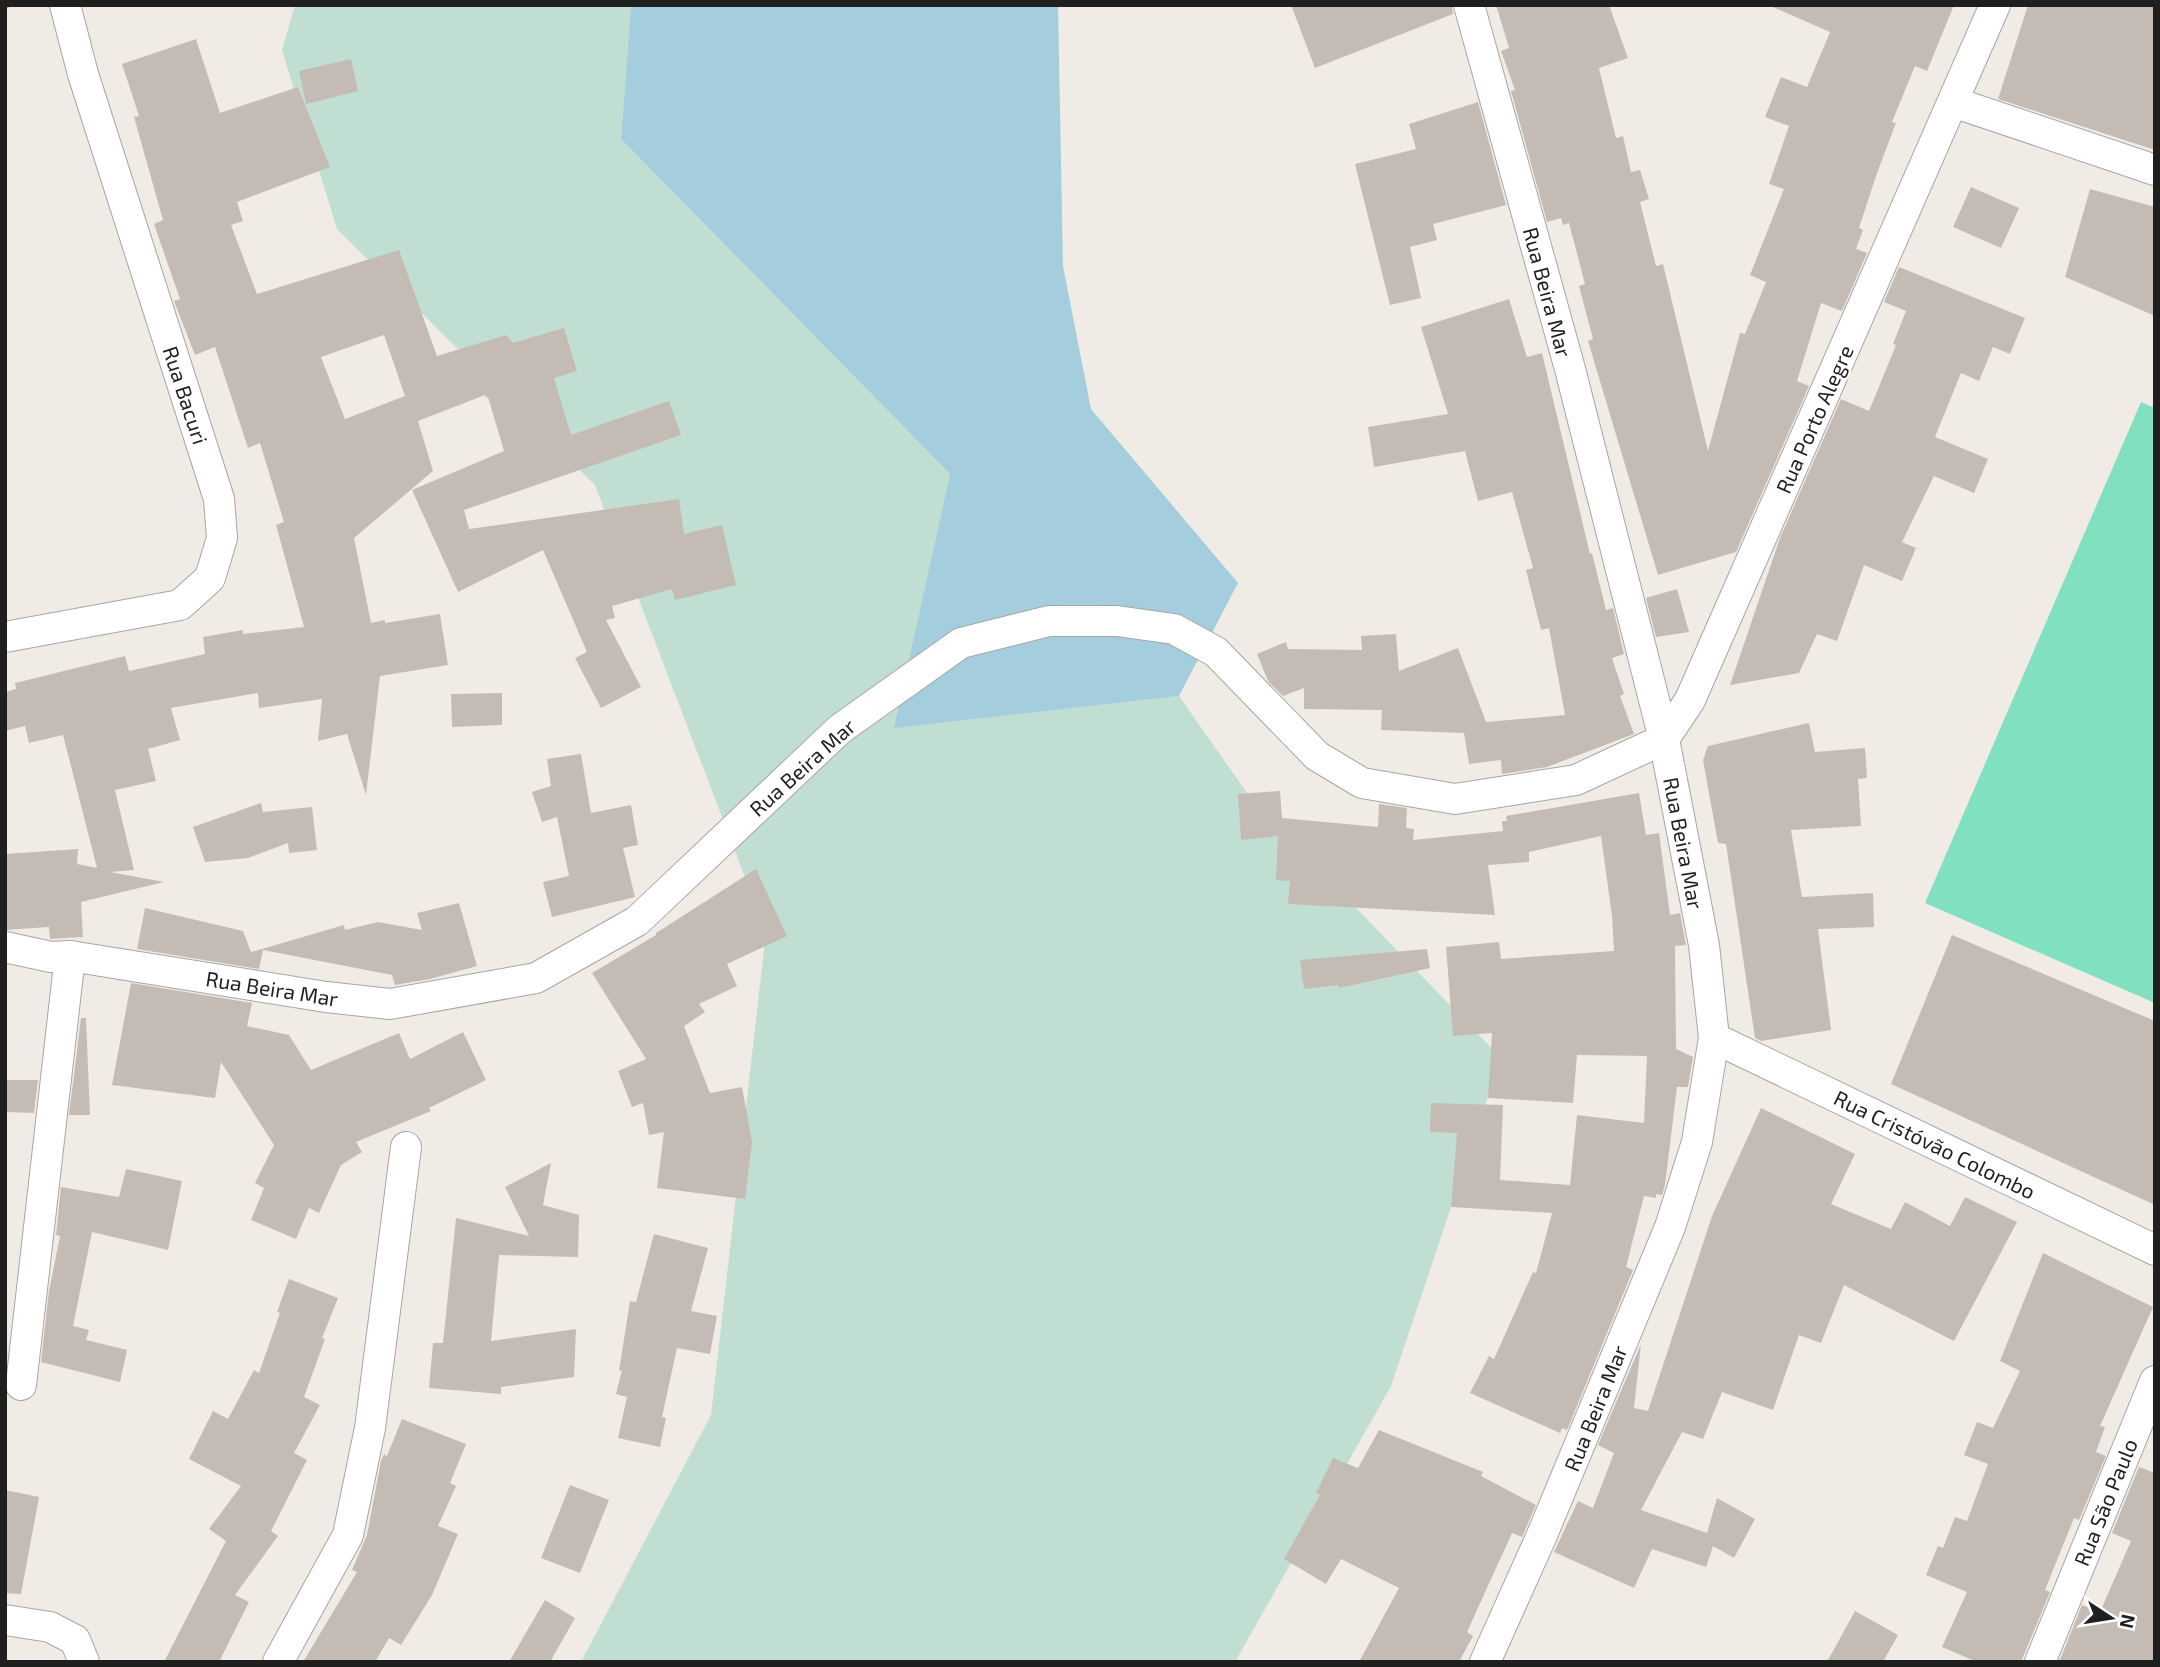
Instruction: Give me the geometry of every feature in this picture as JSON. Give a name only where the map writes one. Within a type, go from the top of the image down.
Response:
[{"type":"street","name":"Rua Bacuri","points":[[5,637],[180,605],[210,578],[222,538],[219,499],[83,74],[65,5]]},
{"type":"street","name":"Rua Beira Mar","points":[[1469,5],[1570,369],[1664,739],[1704,945],[1714,1038],[1697,1142],[1670,1227],[1542,1535],[1485,1662]]},
{"type":"street","name":"Rua Porto Alegre","points":[[1664,739],[1690,700],[1995,5]]},
{"type":"street","points":[[1953,102],[2155,170]]},
{"type":"street","name":"Rua Beira Mar","points":[[5,947],[51,957],[70,956],[326,997],[390,1004],[536,978],[637,922],[840,729],[961,643],[1049,621],[1117,621],[1174,629],[1216,652],[1317,756],[1362,783],[1455,799],[1576,780],[1664,739]]},
{"type":"street","points":[[21,1385],[70,956]]},
{"type":"street","name":"Rua Cristóvão Colombo","points":[[1714,1038],[2155,1250]]},
{"type":"street","points":[[278,1662],[348,1535],[370,1428],[406,1147]]},
{"type":"street","name":"Rua São Paulo","points":[[2040,1662],[2155,1381]]},
{"type":"street","points":[[5,1620],[50,1627],[75,1640],[84,1662]]},
{"type":"path","points":[[5,6],[12,5]]},
{"type":"green space","points":[[295,5],[631,5],[621,139],[950,474],[895,727],[1179,696],[1252,800],[1501,1058],[1391,1386],[1235,1662],[581,1662],[711,1415],[766,932],[595,485],[337,229],[282,50]]},
{"type":"green space","points":[[2141,402],[2155,408],[2155,1003],[1925,903]]},
{"type":"water","points":[[631,5],[1058,5],[1063,266],[1091,409],[1238,583],[1179,696],[894,728],[950,474],[621,139]]},
{"type":"building","points":[[1291,5],[1452,5],[1453,14],[1315,68]]},
{"type":"building","points":[[1496,5],[1609,5],[1628,58],[1599,68],[1616,138],[1623,136],[1631,172],[1640,170],[1649,199],[1640,202],[1656,266],[1663,264],[1708,451],[1740,333],[1745,334],[1766,282],[1750,275],[1784,189],[1769,184],[1789,126],[1765,117],[1781,77],[1807,87],[1830,32],[1768,5],[1954,5],[1927,71],[1915,66],[1892,122],[1896,123],[1859,228],[1863,230],[1856,249],[1867,253],[1842,311],[1821,303],[1797,381],[1809,386],[1736,552],[1658,575],[1588,341],[1593,339],[1579,286],[1585,284],[1569,223],[1563,225],[1561,218],[1547,222],[1511,91],[1515,90],[1501,51],[1509,48]]},
{"type":"building","points":[[2028,5],[2155,5],[2155,150],[1998,99]]},
{"type":"building","points":[[196,39],[220,113],[298,87],[330,167],[237,202],[243,221],[231,225],[257,294],[399,250],[437,356],[506,335],[513,343],[564,328],[577,371],[554,378],[571,435],[669,401],[681,435],[464,510],[469,529],[679,499],[684,534],[722,525],[736,585],[675,600],[672,589],[612,606],[615,618],[606,620],[641,687],[601,708],[575,658],[587,652],[543,550],[458,592],[412,490],[504,451],[488,397],[485,395],[418,421],[433,471],[354,538],[371,623],[440,614],[448,665],[380,676],[366,795],[347,734],[318,741],[322,699],[259,708],[258,693],[171,708],[180,740],[148,749],[156,781],[115,790],[134,870],[110,872],[164,882],[81,902],[83,937],[50,939],[49,927],[5,930],[5,854],[78,849],[77,864],[97,868],[63,735],[29,743],[25,726],[5,731],[5,692],[16,689],[15,683],[125,656],[129,671],[205,654],[203,637],[243,630],[243,634],[304,627],[276,525],[284,522],[260,443],[248,448],[215,347],[195,355],[174,301],[180,299],[154,224],[163,220],[134,117],[139,116],[122,64]],"holes":[[[384,335],[405,396],[345,419],[321,357]]]},
{"type":"building","points":[[351,59],[358,91],[306,104],[299,71]]},
{"type":"building","points":[[1478,102],[1506,205],[1433,224],[1437,240],[1410,247],[1421,298],[1390,305],[1355,164],[1416,149],[1409,124]]},
{"type":"building","points":[[1971,187],[2019,208],[2001,248],[1953,227]]},
{"type":"building","points":[[2090,189],[2155,207],[2155,316],[2065,277]]},
{"type":"building","points":[[1899,267],[2025,318],[2010,354],[1993,347],[1979,381],[1961,373],[1935,437],[1988,459],[1974,493],[1934,476],[1902,542],[1916,548],[1902,581],[1864,565],[1837,641],[1817,634],[1799,673],[1730,685],[1780,538],[1841,399],[1869,411],[1896,345],[1893,344],[1906,311],[1884,302]]},
{"type":"building","points":[[1509,299],[1527,357],[1542,353],[1590,554],[1592,553],[1606,610],[1613,608],[1624,654],[1612,658],[1624,694],[1620,696],[1634,734],[1547,767],[1502,774],[1501,760],[1469,764],[1464,733],[1381,730],[1382,710],[1304,709],[1304,688],[1283,696],[1268,681],[1257,654],[1286,642],[1288,649],[1362,650],[1361,636],[1396,634],[1399,671],[1458,648],[1486,722],[1565,715],[1549,628],[1541,630],[1526,570],[1533,568],[1512,492],[1478,501],[1465,451],[1374,467],[1368,427],[1448,414],[1421,327]]},
{"type":"building","points":[[1677,589],[1689,632],[1656,637],[1646,598]]},
{"type":"building","points":[[502,693],[502,725],[452,727],[451,694]]},
{"type":"building","points":[[1809,723],[1815,752],[1865,748],[1867,778],[1858,779],[1861,826],[1791,830],[1802,897],[1873,893],[1874,927],[1818,929],[1831,1030],[1761,1041],[1755,1038],[1726,844],[1718,843],[1703,760],[1708,746]]},
{"type":"building","points":[[581,754],[591,813],[631,805],[638,845],[623,848],[635,897],[552,917],[543,882],[569,876],[557,817],[542,822],[532,792],[551,786],[547,759]]},
{"type":"building","points":[[1280,791],[1282,818],[1378,827],[1379,804],[1407,808],[1406,828],[1414,829],[1413,840],[1503,831],[1502,821],[1507,821],[1506,816],[1639,793],[1646,835],[1659,833],[1670,915],[1680,913],[1686,945],[1675,946],[1676,1049],[1693,1057],[1688,1087],[1677,1087],[1662,1195],[1656,1194],[1656,1198],[1644,1196],[1626,1267],[1633,1270],[1567,1430],[1562,1428],[1560,1433],[1470,1393],[1489,1356],[1494,1359],[1533,1272],[1536,1273],[1552,1213],[1451,1207],[1457,1133],[1430,1132],[1431,1103],[1503,1105],[1500,1180],[1570,1185],[1577,1115],[1644,1123],[1647,1056],[1577,1055],[1573,1103],[1488,1098],[1492,1033],[1453,1036],[1446,947],[1499,942],[1501,959],[1614,951],[1601,836],[1529,852],[1529,862],[1488,865],[1495,915],[1288,904],[1290,881],[1276,880],[1278,836],[1241,840],[1238,794]]},
{"type":"building","points":[[261,803],[263,812],[312,807],[317,850],[289,853],[288,843],[248,858],[205,862],[193,827]]},
{"type":"building","points":[[756,869],[787,936],[727,964],[737,986],[699,1004],[705,1012],[684,1026],[710,1093],[742,1087],[752,1142],[745,1199],[657,1188],[664,1132],[649,1135],[643,1103],[632,1107],[618,1071],[646,1059],[592,973],[656,935]]},
{"type":"building","points":[[459,903],[477,966],[395,985],[392,975],[263,950],[259,969],[137,949],[145,908],[243,931],[251,952],[344,925],[345,930],[378,922],[422,930],[417,913]]},
{"type":"building","points":[[1952,935],[2155,1021],[2155,1205],[1891,1084]]},
{"type":"building","points":[[1427,949],[1430,968],[1339,988],[1338,985],[1304,989],[1300,960]]},
{"type":"building","points":[[131,983],[252,1003],[247,1026],[289,1035],[311,1070],[399,1033],[410,1059],[463,1032],[486,1080],[429,1108],[431,1111],[356,1142],[362,1152],[341,1165],[319,1213],[309,1208],[296,1239],[251,1220],[264,1188],[255,1183],[274,1145],[221,1062],[215,1098],[112,1085]]},
{"type":"building","points":[[81,1018],[86,1018],[90,1115],[69,1115]]},
{"type":"building","points":[[5,1080],[38,1080],[34,1113],[5,1112]]},
{"type":"building","points":[[1761,1108],[1855,1154],[1831,1204],[1891,1229],[1905,1202],[1950,1226],[1965,1197],[2017,1222],[1954,1341],[1844,1285],[1821,1343],[1799,1335],[1773,1410],[1722,1392],[1703,1439],[1682,1432],[1641,1510],[1707,1533],[1717,1498],[1755,1519],[1734,1558],[1713,1546],[1706,1567],[1652,1549],[1634,1588],[1554,1552],[1578,1501],[1593,1508],[1614,1453],[1598,1445],[1641,1344],[1634,1408],[1648,1411],[1712,1216]]},
{"type":"building","points":[[551,1163],[543,1205],[579,1215],[578,1257],[499,1255],[491,1341],[576,1329],[574,1377],[501,1387],[501,1394],[429,1388],[433,1343],[443,1343],[456,1218],[529,1236],[505,1187]]},
{"type":"building","points":[[126,1169],[182,1181],[168,1250],[92,1232],[73,1326],[89,1330],[86,1340],[127,1350],[120,1382],[41,1362],[49,1291],[60,1236],[56,1235],[61,1187],[119,1197]]},
{"type":"building","points":[[654,1234],[708,1248],[691,1311],[717,1316],[710,1354],[677,1348],[662,1417],[666,1418],[660,1447],[618,1438],[627,1397],[616,1394],[622,1370],[619,1371],[630,1301],[636,1302]]},
{"type":"building","points":[[2043,1253],[2153,1307],[2100,1426],[2105,1427],[2096,1452],[2106,1456],[2079,1520],[2074,1518],[2045,1590],[2050,1592],[2021,1662],[1977,1662],[1942,1647],[1967,1592],[1926,1575],[1938,1546],[1943,1548],[1955,1517],[1967,1521],[1988,1464],[1964,1455],[1977,1422],[1993,1428],[2020,1371],[2000,1361]]},
{"type":"building","points":[[289,1279],[338,1298],[322,1338],[325,1339],[304,1397],[320,1405],[294,1453],[307,1460],[271,1531],[278,1536],[235,1595],[249,1602],[219,1662],[164,1662],[226,1541],[209,1529],[241,1486],[189,1459],[213,1411],[228,1419],[254,1370],[259,1373]]},
{"type":"building","points":[[402,1419],[466,1444],[450,1483],[456,1486],[438,1526],[458,1534],[432,1595],[401,1645],[389,1638],[375,1662],[303,1662],[357,1572],[352,1570],[367,1535],[381,1461],[384,1454],[387,1456]]},
{"type":"building","points":[[1379,1430],[1483,1472],[1481,1476],[1536,1505],[1522,1537],[1512,1533],[1467,1632],[1473,1636],[1459,1662],[1359,1662],[1399,1588],[1341,1559],[1326,1584],[1284,1559],[1320,1495],[1316,1493],[1333,1458],[1358,1468]]},
{"type":"building","points":[[2139,1467],[2155,1473],[2155,1662],[2064,1662],[2060,1660],[2082,1605],[2100,1612],[2131,1541],[2112,1533]]},
{"type":"building","points":[[570,1485],[609,1500],[580,1573],[541,1558]]},
{"type":"building","points":[[5,1490],[39,1497],[21,1594],[5,1593]]},
{"type":"building","points":[[545,1600],[575,1618],[550,1662],[509,1662]]},
{"type":"building","points":[[1855,1611],[1898,1635],[1883,1662],[1827,1662]]}]
